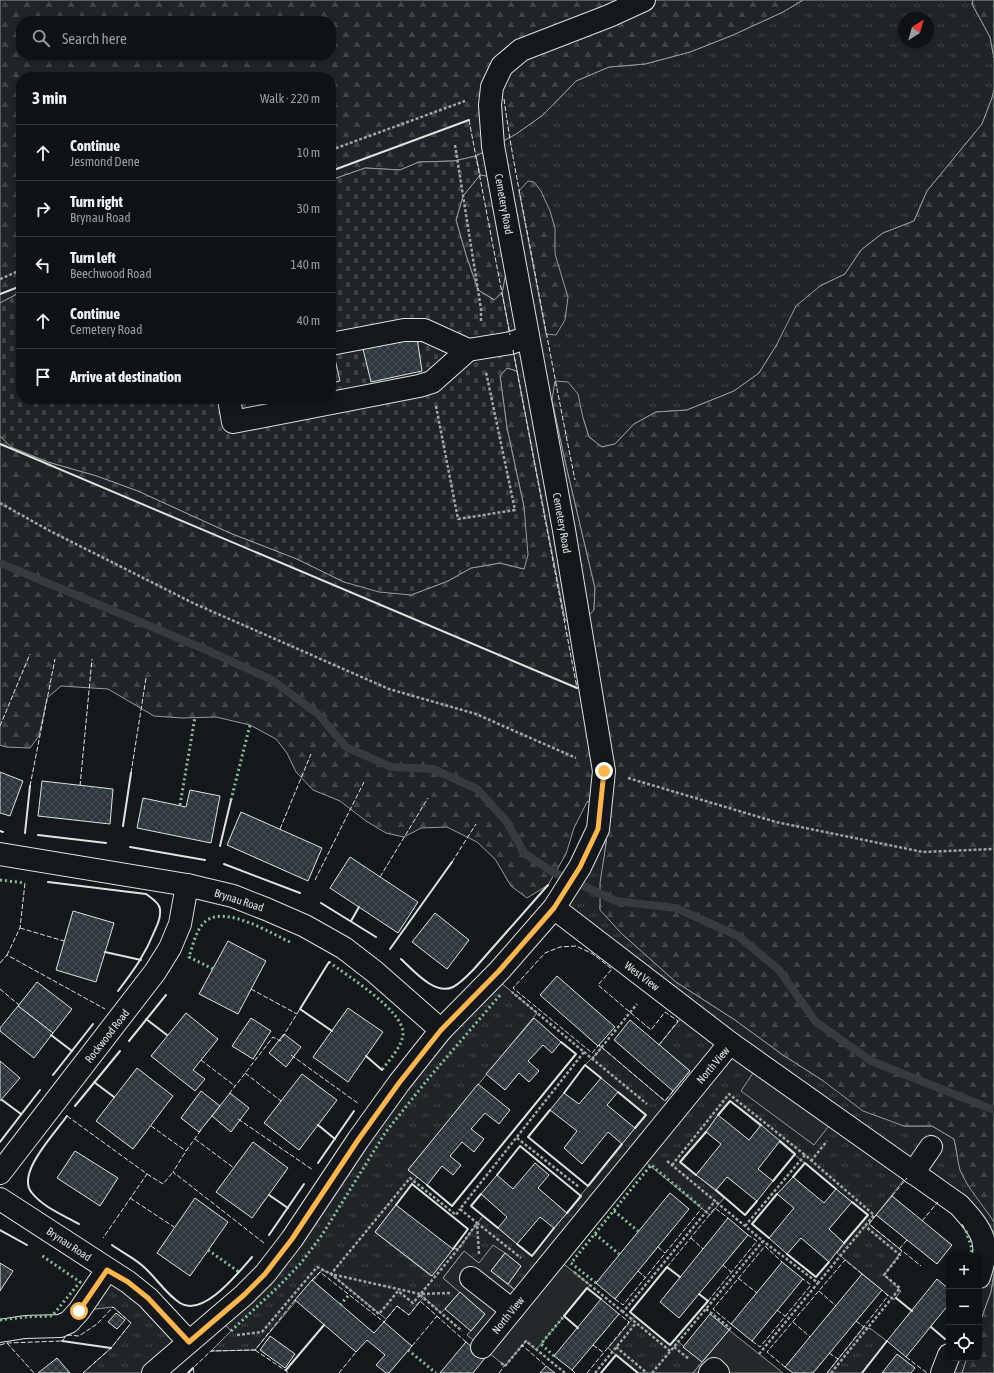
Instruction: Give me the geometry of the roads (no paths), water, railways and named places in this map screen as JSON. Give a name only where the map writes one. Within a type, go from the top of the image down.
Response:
[{"type":"street","name":"Cemetery Road","points":[[189,1342],[244,1295],[265,1274],[292,1239],[358,1140],[399,1083],[441,1030],[494,977],[554,908],[580,867],[598,829],[604,771],[564,530],[493,146],[490,105],[492,87],[502,66],[521,50],[610,16],[644,0]]},
{"type":"street","points":[[336,343],[404,330],[424,330],[468,350]]},
{"type":"street","points":[[336,402],[432,382],[468,350],[512,342],[528,337]]},
{"type":"street","points":[[230,404],[233,422],[326,404]]},
{"type":"street","name":"Brynau Road","points":[[0,854],[187,885],[232,896],[305,926],[344,948],[375,972],[441,1030]]},
{"type":"street","name":"Rockwood Road","points":[[0,1173],[156,972],[170,948],[180,924],[187,885]]},
{"type":"street","name":"West View","points":[[554,908],[730,1043]]},
{"type":"street","name":"North View","points":[[482,1347],[730,1043],[959,1205],[976,1224],[985,1243],[984,1263],[982,1269]]},
{"type":"street","points":[[913,1173],[931,1147]]},
{"type":"street","name":"Brynau Road","points":[[0,1198],[107,1270],[128,1282],[148,1298],[189,1342]]},
{"type":"street","points":[[0,1331],[60,1326],[69,1322],[79,1311],[107,1270]]},
{"type":"street","points":[[471,1278],[512,1310]]},
{"type":"street","points":[[153,1373],[189,1342]]},
{"type":"street","points":[[942,1373],[947,1361]]},
{"type":"street","points":[[710,1373],[714,1369],[718,1373]]},
{"type":"waterway","points":[[0,563],[209,651],[272,680],[318,714],[346,747],[391,767],[433,769],[477,789],[507,822],[524,853],[551,871],[616,901],[676,908],[738,936],[779,970],[816,1022],[871,1061],[994,1110]]}]
